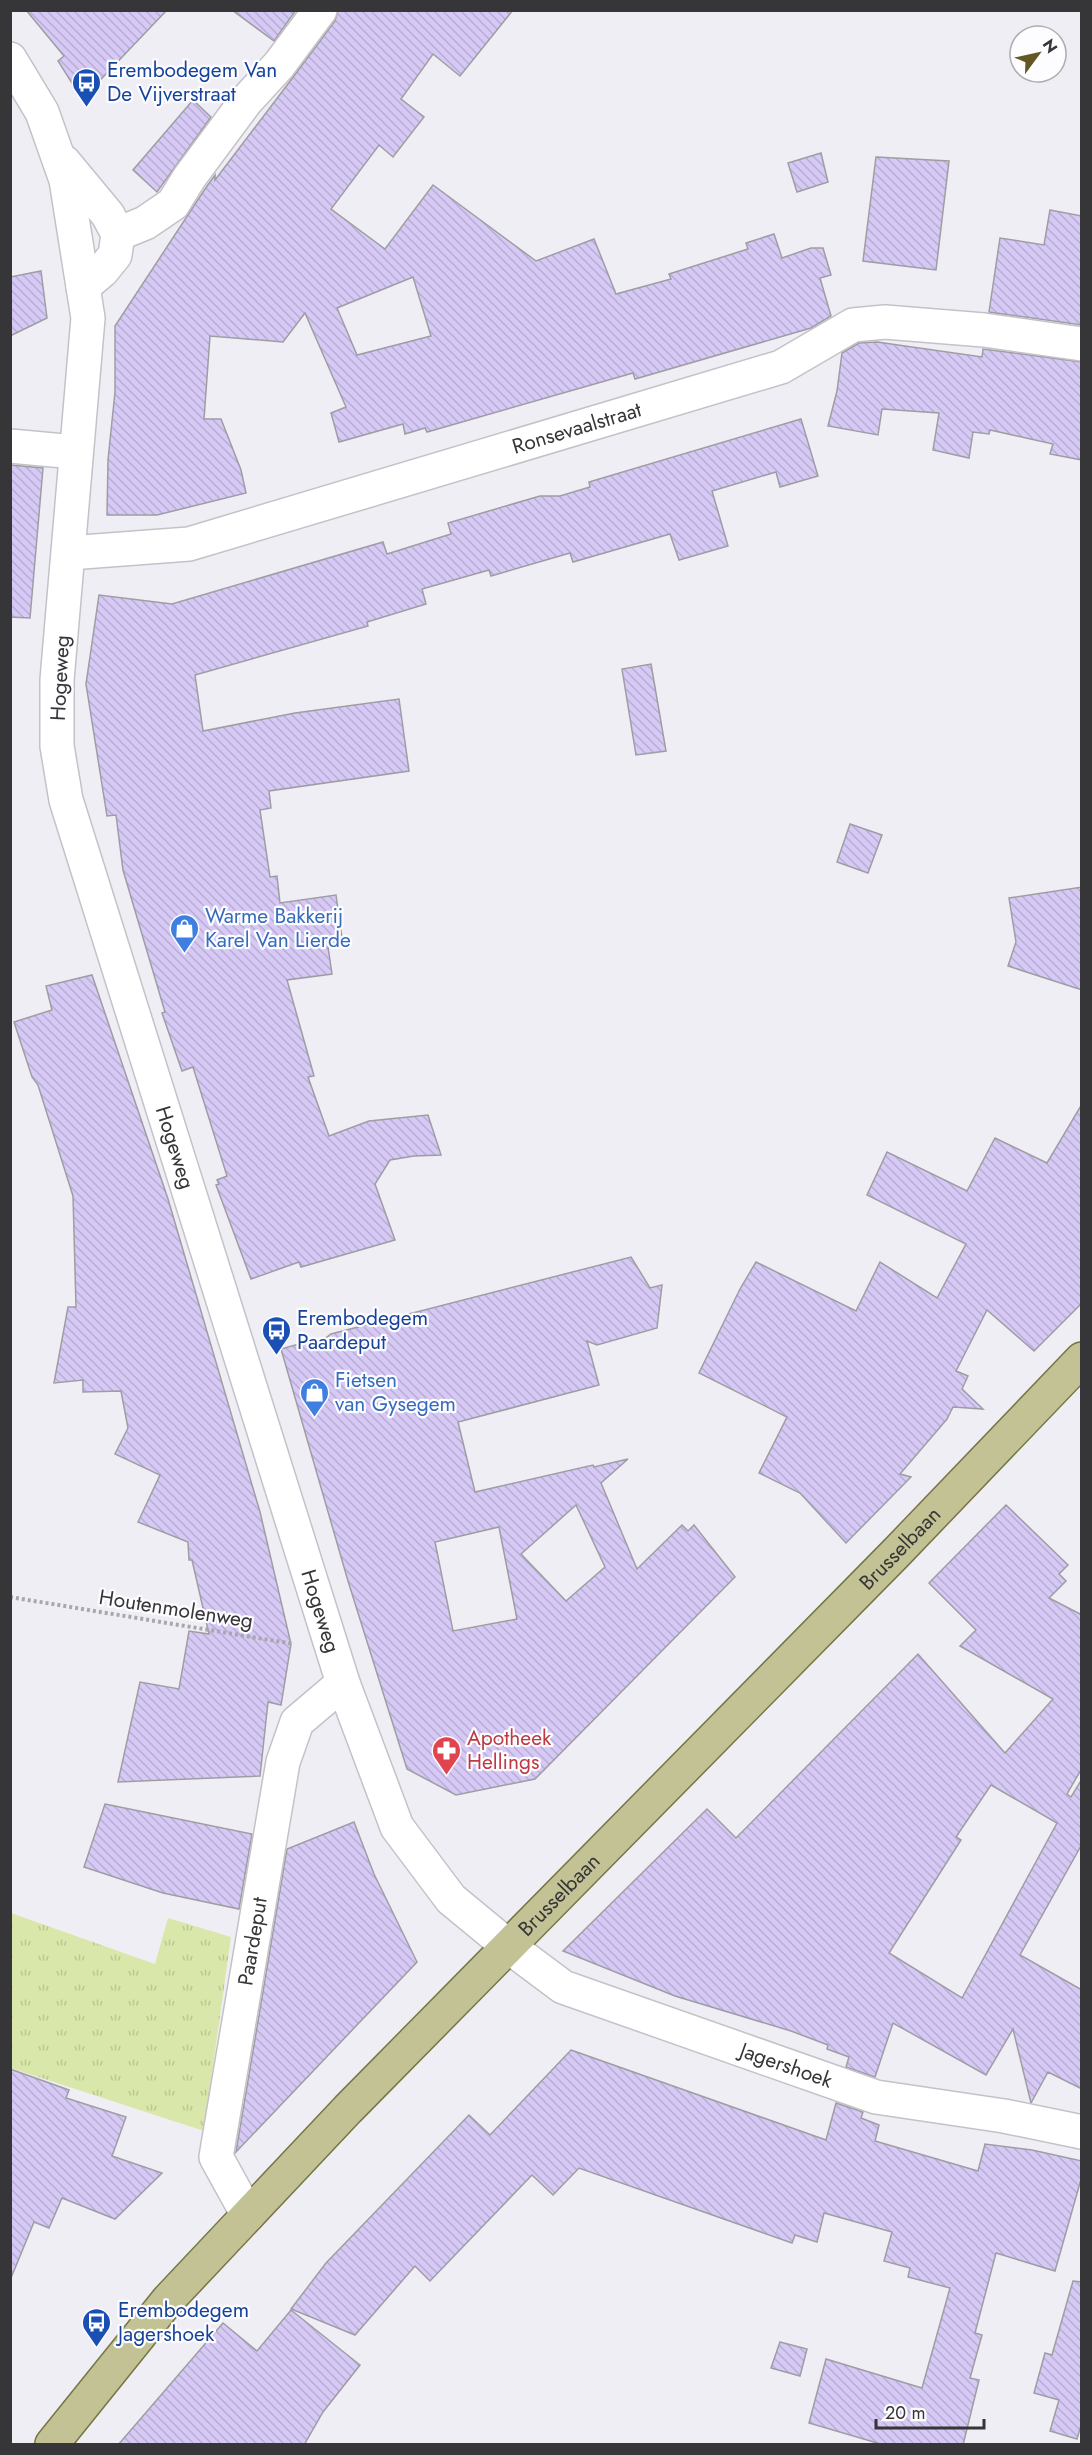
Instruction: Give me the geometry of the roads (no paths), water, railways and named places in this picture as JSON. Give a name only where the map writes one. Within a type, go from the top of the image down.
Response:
[{"type":"main road","name":"Brusselbaan","points":[[52,2445],[168,2300],[248,2215],[508,1946],[896,1553],[1082,1359]]},
{"type":"street","points":[[83,287],[102,271],[115,255],[118,234],[145,223],[173,204],[189,178],[246,101],[279,65],[320,10]]},
{"type":"street","name":"Hogeweg","points":[[10,58],[42,112],[66,180],[88,318],[57,680],[57,746],[66,800],[339,1670],[398,1827],[451,1899],[508,1946]]},
{"type":"street","name":"Hogeweg","points":[[55,148],[83,188],[108,215],[118,234]]},
{"type":"street","name":"Ronsevaalstraat","points":[[69,553],[189,544],[781,367],[853,325],[896,322],[984,330],[1082,344]]},
{"type":"street","points":[[10,446],[75,452]]},
{"type":"street","name":"Paardeput","points":[[248,2215],[216,2157],[283,1762],[297,1722],[339,1670]]},
{"type":"street","name":"Jagershoek","points":[[508,1946],[563,1987],[876,2097],[1004,2116],[1082,2132]]},
{"type":"place","name":"Erembodegem Van De Vijverstraat","points":[[86,108]]},
{"type":"place","name":"Warme Bakkerij Karel Van Lierde","points":[[184,954]]},
{"type":"place","name":"Erembodegem Paardeput","points":[[276,1356]]},
{"type":"place","name":"Fietsen van Gysegem","points":[[314,1418]]},
{"type":"place","name":"Apotheek Hellings","points":[[446,1776]]},
{"type":"place","name":"Erembodegem Jagershoek","points":[[97,2348]]}]
